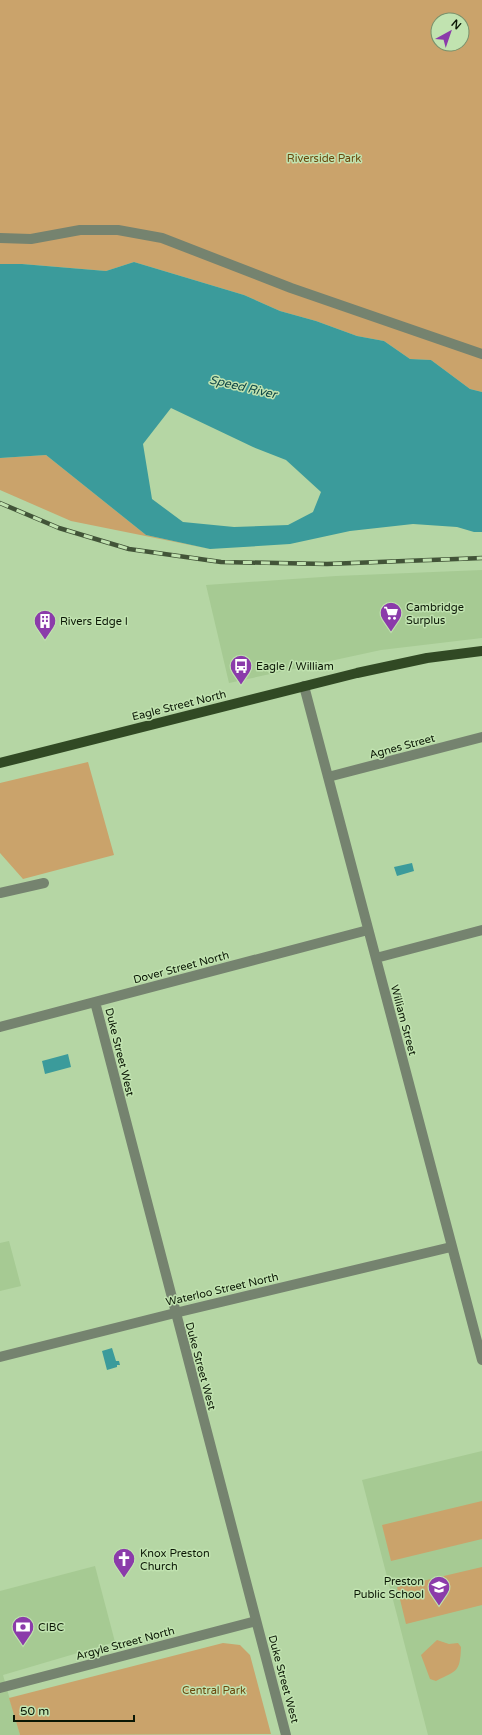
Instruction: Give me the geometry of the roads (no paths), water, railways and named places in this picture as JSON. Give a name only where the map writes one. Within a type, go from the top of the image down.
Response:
[{"type":"main road","name":"Eagle Street North","points":[[0,763],[304,686],[427,658],[482,651]]},
{"type":"street","points":[[0,238],[31,239],[80,230],[118,230],[162,238],[291,288],[482,354]]},
{"type":"street","name":"William Street","points":[[304,686],[482,1360]]},
{"type":"street","name":"Agnes Street","points":[[328,777],[482,738]]},
{"type":"street","points":[[0,893],[44,883]]},
{"type":"street","name":"Dover Street North","points":[[0,1027],[368,930]]},
{"type":"street","points":[[376,958],[482,930]]},
{"type":"street","name":"Duke Street West","points":[[95,1002],[286,1735]]},
{"type":"street","name":"Waterloo Street North","points":[[0,1356],[451,1247]]},
{"type":"street","name":"Argyle Street North","points":[[0,1688],[256,1621]]},
{"type":"water","name":"Speed River","points":[[134,262],[244,295],[280,311],[316,321],[357,336],[384,341],[410,359],[431,360],[470,389],[482,392],[482,532],[474,532],[457,527],[413,524],[350,531],[290,544],[210,549],[146,535],[46,455],[0,458],[0,264],[22,264],[106,271]],"holes":[[[171,408],[253,447],[286,460],[321,492],[313,512],[288,525],[234,527],[183,522],[152,499],[143,444]]]},
{"type":"water","points":[[412,863],[414,871],[397,876],[394,867]]},
{"type":"water","points":[[68,1054],[71,1067],[45,1074],[42,1061]]},
{"type":"water","points":[[112,1348],[116,1361],[119,1361],[120,1365],[107,1370],[102,1351]]},
{"type":"railway","points":[[0,503],[59,528],[129,549],[221,562],[327,564],[482,558]]},
{"type":"place","name":"Cambridge Surplus","points":[[391,632]]},
{"type":"place","name":"Rivers Edge I","points":[[45,640]]},
{"type":"place","name":"Eagle / William","points":[[241,686]]},
{"type":"place","name":"Knox Preston Church","points":[[124,1578]]},
{"type":"place","name":"Preston Public School","points":[[439,1606]]},
{"type":"place","name":"CIBC","points":[[23,1646]]},
{"type":"park label","name":"Riverside Park","points":[[324,158]]},
{"type":"park label","name":"Central Park","points":[[214,1690]]}]
